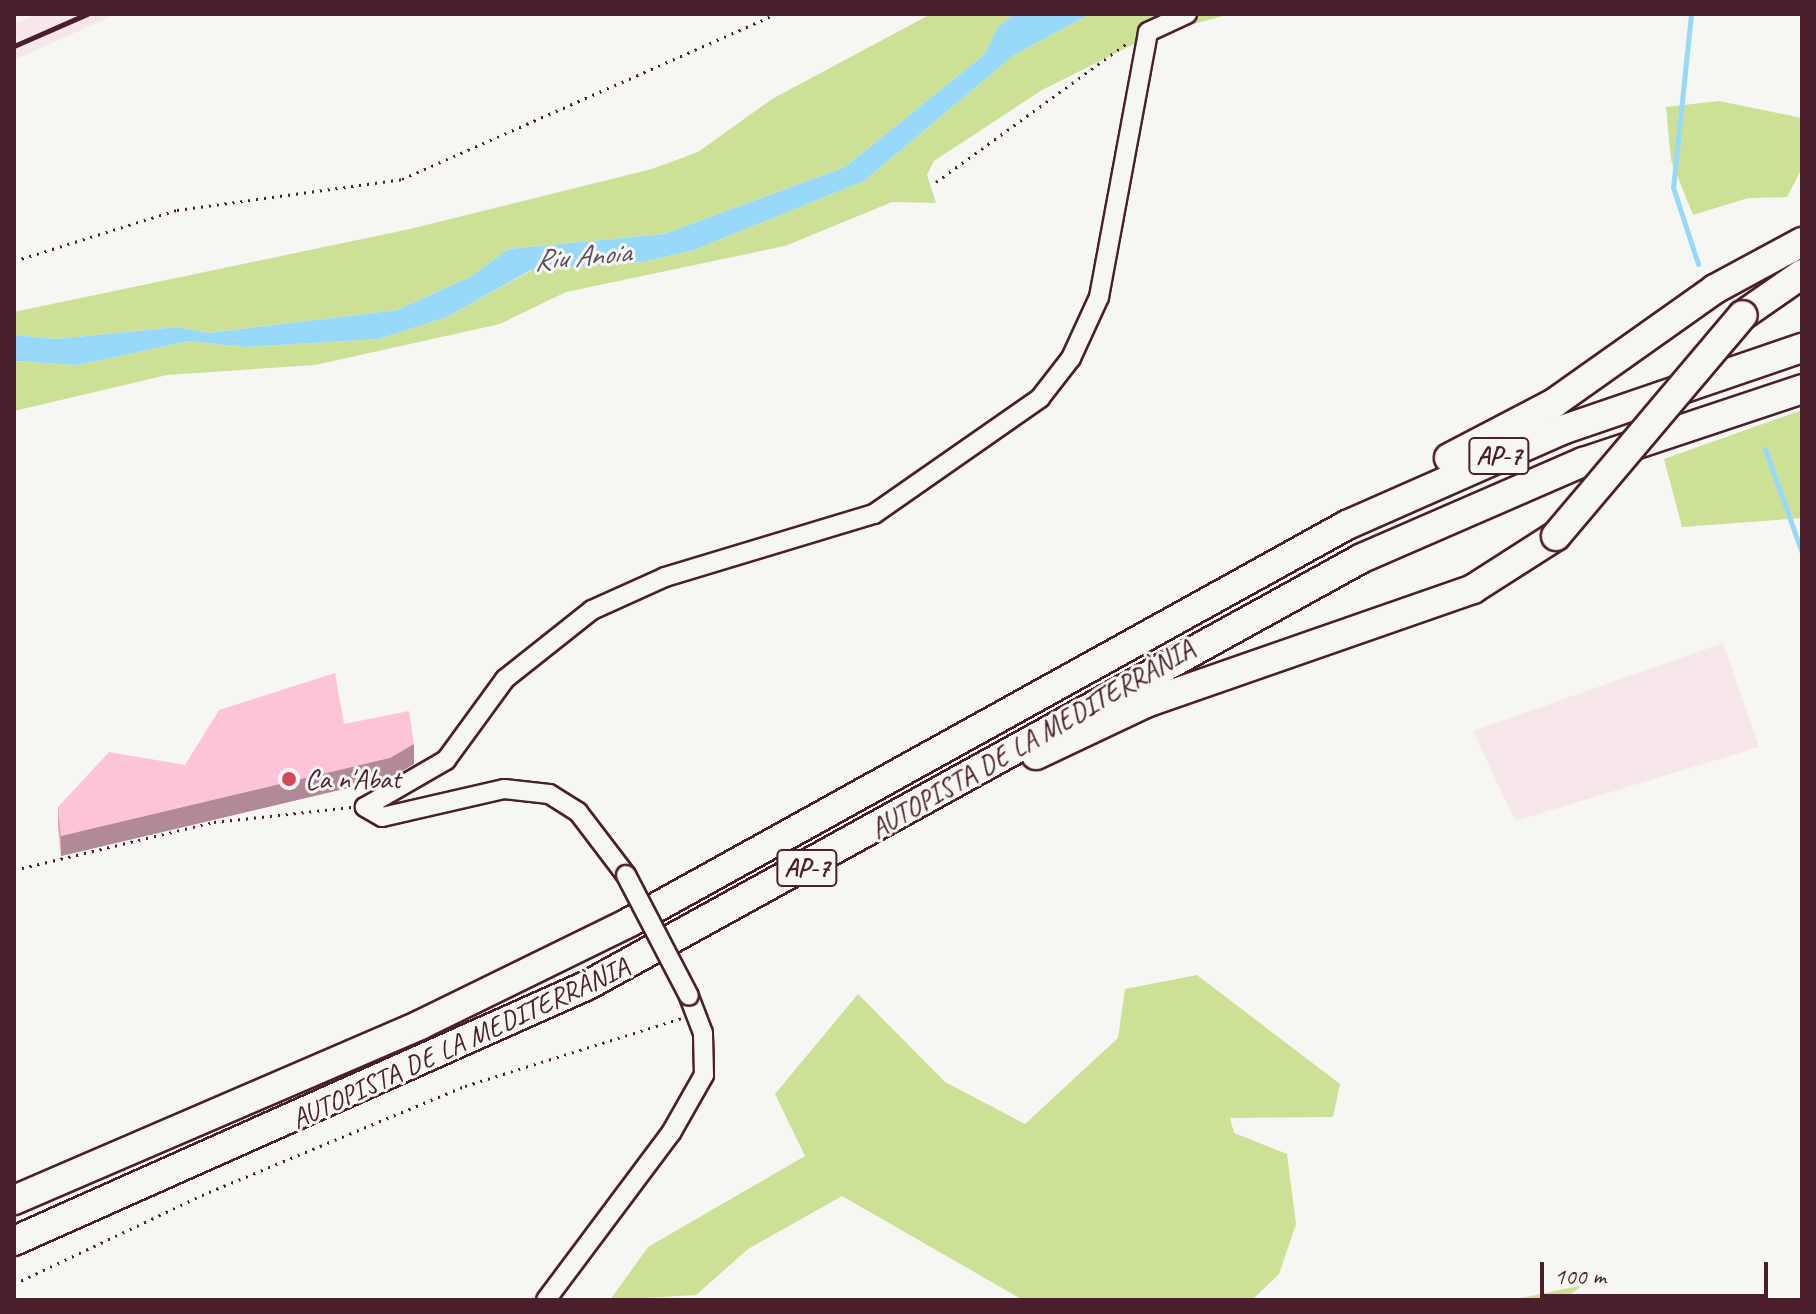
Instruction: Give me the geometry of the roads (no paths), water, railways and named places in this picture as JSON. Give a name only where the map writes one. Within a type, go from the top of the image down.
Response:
[{"type":"highway","points":[[1209,595],[1306,533],[1554,403],[1715,289],[1802,242]]},
{"type":"highway","points":[[855,841],[1146,703],[1473,589],[1556,536],[1743,315],[1802,274]]},
{"type":"highway","name":"AUTOPISTA DE LA MEDITERRÀNIA","points":[[14,1200],[420,1025],[628,923],[1209,595],[1504,454],[1802,348]]},
{"type":"highway","name":"AUTOPISTA DE LA MEDITERRÀNIA","points":[[14,1241],[486,1035],[855,841],[1362,558],[1583,462],[1802,389]]},
{"type":"lane","points":[[546,1300],[662,1146],[704,1075],[692,1005],[626,875],[578,812],[549,794],[504,789],[382,817],[365,807],[446,760],[505,679],[592,610],[665,577],[874,514],[1040,398],[1071,358],[1099,297],[1148,32],[1187,14]]},
{"type":"water","name":"Riu Anoia","points":[[1014,14],[1090,14],[1014,55],[864,181],[694,250],[643,262],[531,270],[447,317],[379,339],[245,347],[189,341],[78,365],[14,361],[14,335],[56,339],[177,327],[209,333],[397,310],[472,276],[508,249],[664,234],[845,167],[985,54],[997,28]]},
{"type":"waterway","points":[[1691,14],[1673,187],[1698,264]]},
{"type":"waterway","points":[[1765,449],[1802,553]]},
{"type":"railway","points":[[14,46],[87,14]]},
{"type":"place","name":"Ca n'Abat","points":[[289,779]]}]
